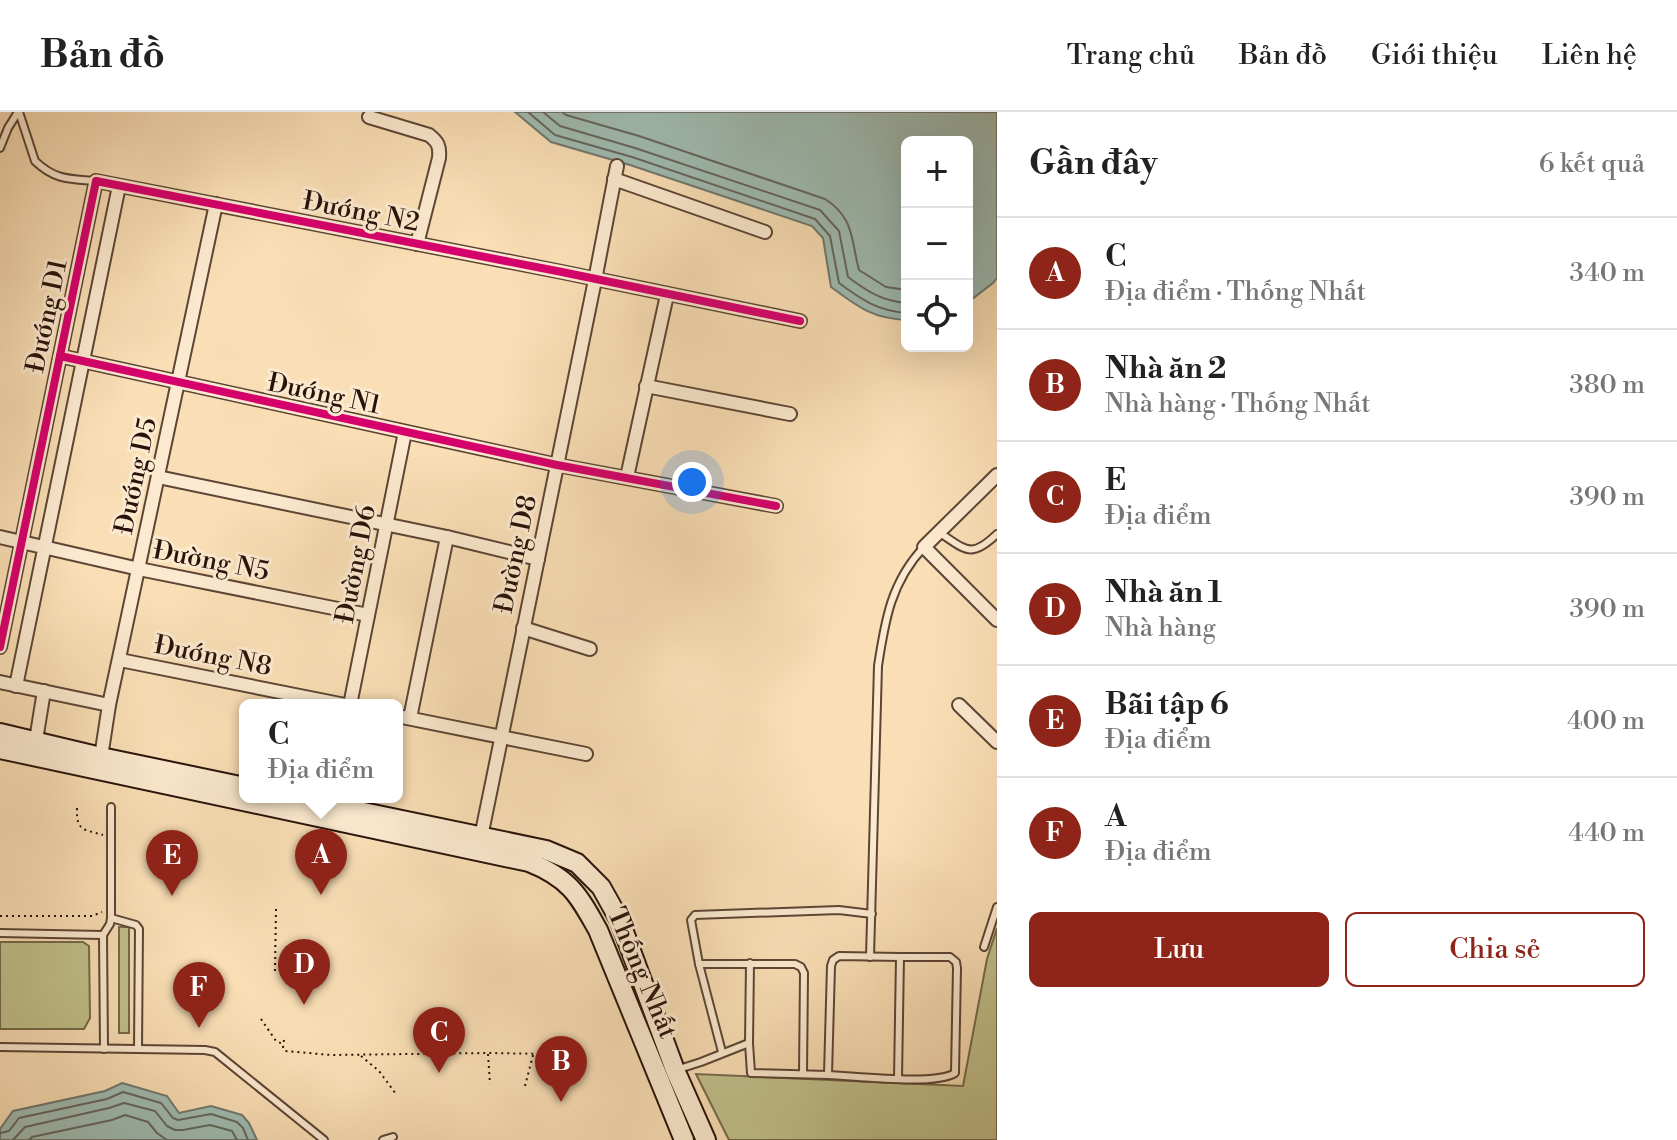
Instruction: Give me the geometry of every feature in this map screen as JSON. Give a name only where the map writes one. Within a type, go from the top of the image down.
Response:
[{"type":"main road","name":"Thống Nhất","points":[[0,733],[36,740],[99,763],[239,795]]},
{"type":"main road","name":"Thống Nhất","points":[[0,749],[239,786]]},
{"type":"main road","name":"Thống Nhất","points":[[273,803],[529,862],[561,877],[581,901],[598,930],[684,1140]]},
{"type":"main road","name":"Thống Nhất","points":[[320,803],[546,850],[577,863],[601,887],[620,921],[675,1070],[706,1140]]},
{"type":"main road","points":[[581,901],[601,887]]},
{"type":"street","points":[[369,117],[429,135],[440,147],[417,244]]},
{"type":"street","name":"Đường D8","points":[[481,837],[615,173],[765,232]]},
{"type":"street","name":"Đướng N2","points":[[96,181],[800,321]]},
{"type":"street","name":"Đướng D1","points":[[0,647],[96,181]]},
{"type":"street","name":"Đướng D1","points":[[16,686],[119,186]]},
{"type":"street","name":"Đướng D5","points":[[99,763],[216,204]]},
{"type":"street","points":[[83,243],[107,246]]},
{"type":"street","points":[[627,477],[667,295]]},
{"type":"street","name":"Đướng N1","points":[[60,356],[557,465],[776,506]]},
{"type":"street","points":[[646,386],[790,414]]},
{"type":"street","points":[[45,430],[68,434]]},
{"type":"street","name":"Đường D6","points":[[348,699],[405,432]]},
{"type":"street","points":[[997,475],[924,547],[997,620]]},
{"type":"street","points":[[158,477],[538,559]]},
{"type":"street","points":[[34,479],[58,485]]},
{"type":"street","name":"Đường N5","points":[[0,537],[139,569],[368,615]]},
{"type":"street","points":[[447,537],[403,717],[586,754]]},
{"type":"street","points":[[8,609],[31,613]]},
{"type":"street","points":[[523,628],[590,649]]},
{"type":"street","name":"Đướng N8","points":[[120,660],[317,699]]},
{"type":"street","points":[[0,682],[109,705]]},
{"type":"street","points":[[36,740],[44,691]]},
{"type":"street","points":[[959,705],[997,742]]},
{"type":"lane","points":[[0,148],[18,112]]},
{"type":"lane","points":[[18,112],[35,161],[40,166],[62,178],[96,181]]},
{"type":"lane","points":[[940,533],[962,547],[975,550],[984,547],[997,534]]},
{"type":"lane","points":[[870,957],[878,666],[893,593],[908,564],[924,547]]},
{"type":"lane","points":[[104,1049],[103,935],[111,918],[111,807]]},
{"type":"lane","points":[[984,947],[997,907]]},
{"type":"lane","points":[[722,1052],[699,964],[691,920],[695,915],[839,910],[872,914]]},
{"type":"lane","points":[[111,918],[132,923],[139,929],[138,1049]]},
{"type":"lane","points":[[0,933],[103,935]]},
{"type":"lane","points":[[750,963],[751,1073],[898,1079],[945,1078],[955,1073],[956,962],[950,957],[839,956],[833,960],[828,1075]]},
{"type":"lane","points":[[898,1079],[900,957]]},
{"type":"lane","points":[[699,964],[795,964],[801,967],[804,973],[803,1074]]},
{"type":"lane","points":[[675,1070],[749,1043]]},
{"type":"lane","points":[[0,1047],[215,1052],[324,1140]]},
{"type":"lane","points":[[383,1140],[393,1137]]},
{"type":"path","points":[[77,808],[80,828],[108,836]]},
{"type":"path","points":[[275,971],[276,908]]},
{"type":"path","points":[[0,916],[92,916],[105,910]]},
{"type":"path","points":[[261,1019],[276,1041],[284,1042],[284,1050],[288,1052],[361,1055],[548,1054]]},
{"type":"path","points":[[488,1053],[490,1084]]},
{"type":"path","points":[[525,1086],[534,1054]]},
{"type":"path","points":[[361,1055],[379,1071],[396,1094]]},
{"type":"green space","points":[[119,927],[129,927],[129,1033],[119,1033]]},
{"type":"green space","points":[[997,928],[997,1140],[729,1140],[696,1074],[963,1086],[987,959]]},
{"type":"green space","points":[[0,942],[83,942],[89,946],[90,1018],[84,1029],[0,1029]]},
{"type":"water","points":[[515,112],[997,112],[997,278],[973,298],[973,136],[901,136],[901,319],[866,311],[831,287],[823,238],[812,226],[551,142]]},
{"type":"water","points":[[122,1083],[167,1096],[179,1113],[211,1106],[242,1115],[257,1140],[0,1140],[0,1129],[13,1111],[105,1091]]},
{"type":"cycle path","points":[[0,647],[96,181],[800,321]]},
{"type":"cycle path","points":[[60,356],[557,465],[776,506]]},
{"type":"place","name":"C","points":[[321,895]]},
{"type":"place","name":"Bãi tập 6","points":[[172,896]]},
{"type":"place","name":"Nhà ăn 1","points":[[304,1005]]},
{"type":"place","name":"A","points":[[199,1028]]},
{"type":"place","name":"E","points":[[439,1073]]},
{"type":"place","name":"Nhà ăn 2","points":[[561,1102]]}]
